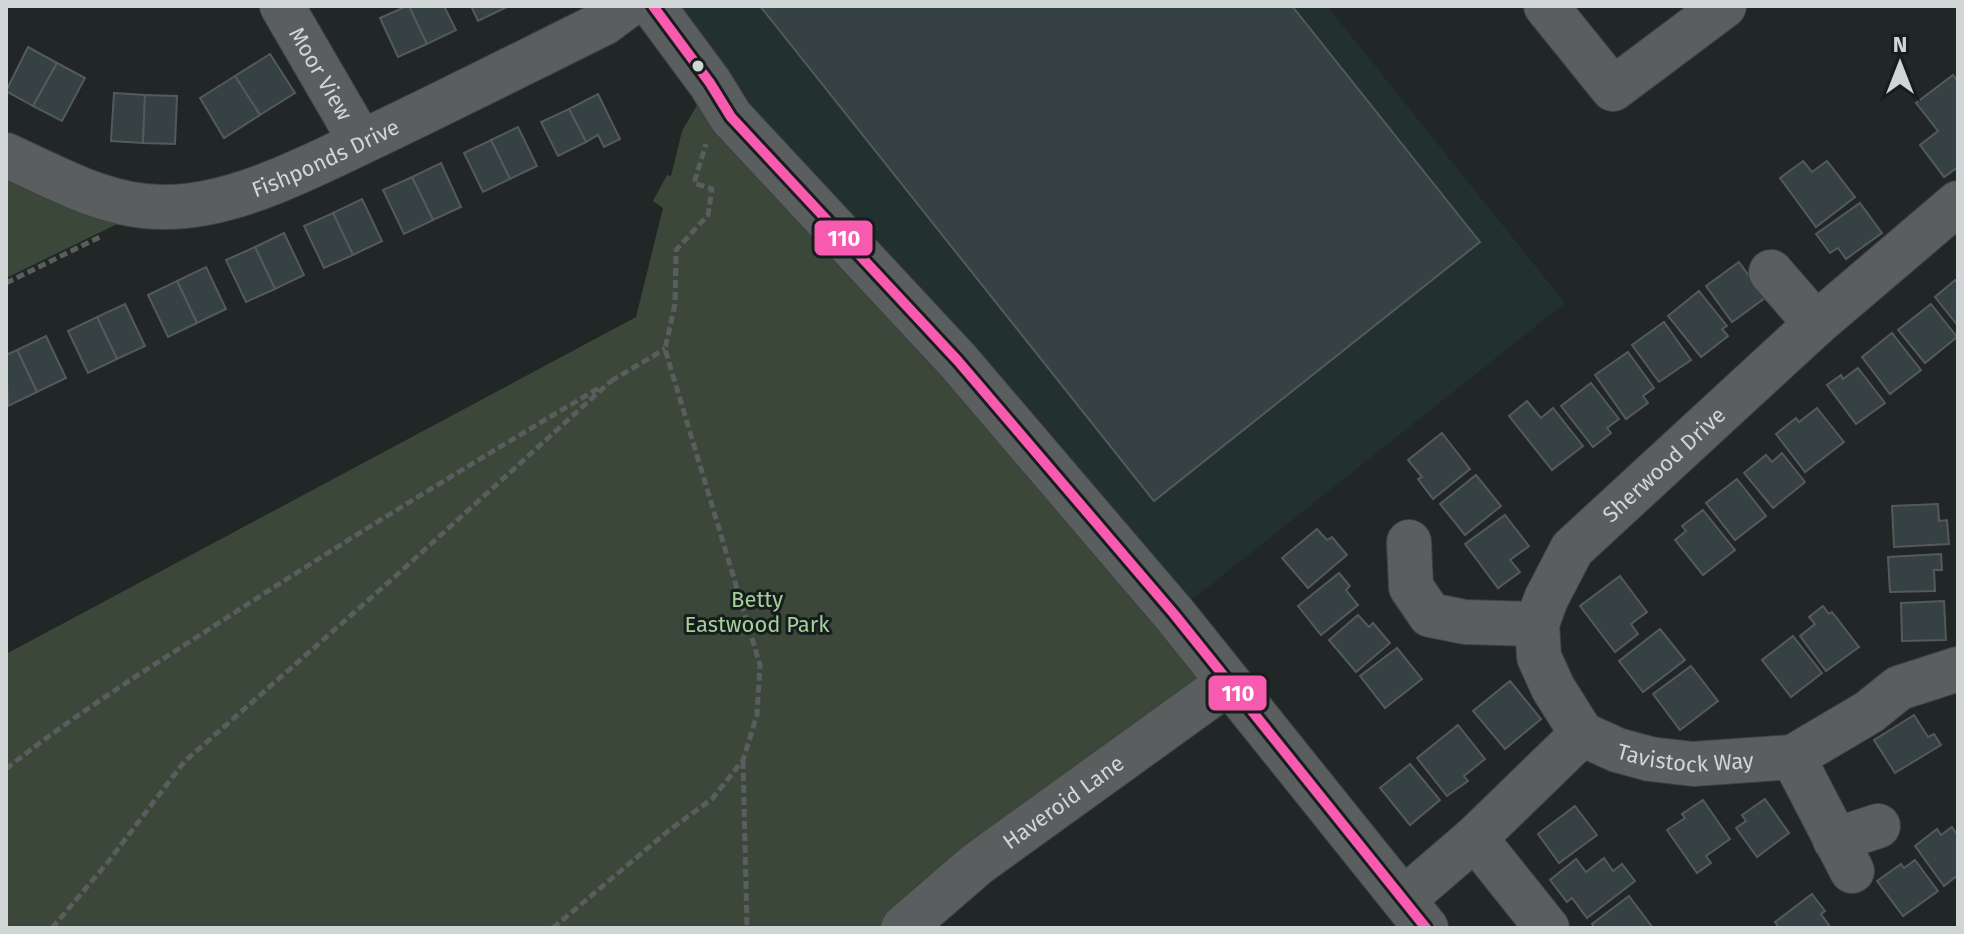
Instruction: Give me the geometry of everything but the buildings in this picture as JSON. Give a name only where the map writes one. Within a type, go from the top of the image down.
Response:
[{"type":"street","name":"Moor View","points":[[282,6],[361,142]]},
{"type":"street","name":"Fishponds Drive","points":[[6,155],[111,200],[160,208],[202,204],[243,192],[361,142],[604,23],[627,6]]},
{"type":"street","points":[[653,6],[731,117],[958,361],[1164,602],[1415,913],[1475,838],[1582,734]]},
{"type":"street","points":[[1546,6],[1613,89],[1724,6]]},
{"type":"street","name":"Sherwood Drive","points":[[1582,734],[1553,688],[1539,657],[1537,624],[1546,599],[1572,549],[1816,324],[1958,203]]},
{"type":"street","points":[[1771,272],[1816,324]]},
{"type":"street","points":[[1409,542],[1411,587],[1430,615],[1465,622],[1537,624]]},
{"type":"street","name":"Tavistock Way","points":[[1582,734],[1617,750],[1650,759],[1693,764],[1793,757],[1869,712],[1899,688],[1958,669]]},
{"type":"street","name":"Haveroid Lane","points":[[903,928],[977,864],[1228,683]]},
{"type":"street","points":[[1793,757],[1844,855],[1878,826]]},
{"type":"street","points":[[1475,838],[1547,928]]},
{"type":"path","points":[[731,117],[707,143],[694,183],[712,189],[708,215],[676,250],[675,304],[665,349],[760,665],[757,715],[743,760],[747,928]]},
{"type":"path","points":[[6,283],[104,235]]},
{"type":"path","points":[[6,769],[59,727],[302,568],[454,473],[665,349]]},
{"type":"path","points":[[52,928],[108,862],[184,762],[611,381]]},
{"type":"path","points":[[553,928],[668,831],[712,799],[743,760]]},
{"type":"shaded area","points":[[653,6],[1327,6],[1565,303],[1174,614]]},
{"type":"green space","name":"Betty Eastwood Park","points":[[710,83],[1228,683],[903,928],[6,928],[6,654],[636,317],[663,208],[653,201],[667,175],[671,176],[682,131]]},
{"type":"green space","points":[[6,163],[144,211],[6,278]]},
{"type":"transit line","name":"110","points":[[653,6],[731,117],[958,361],[1174,614],[1426,928]]}]
